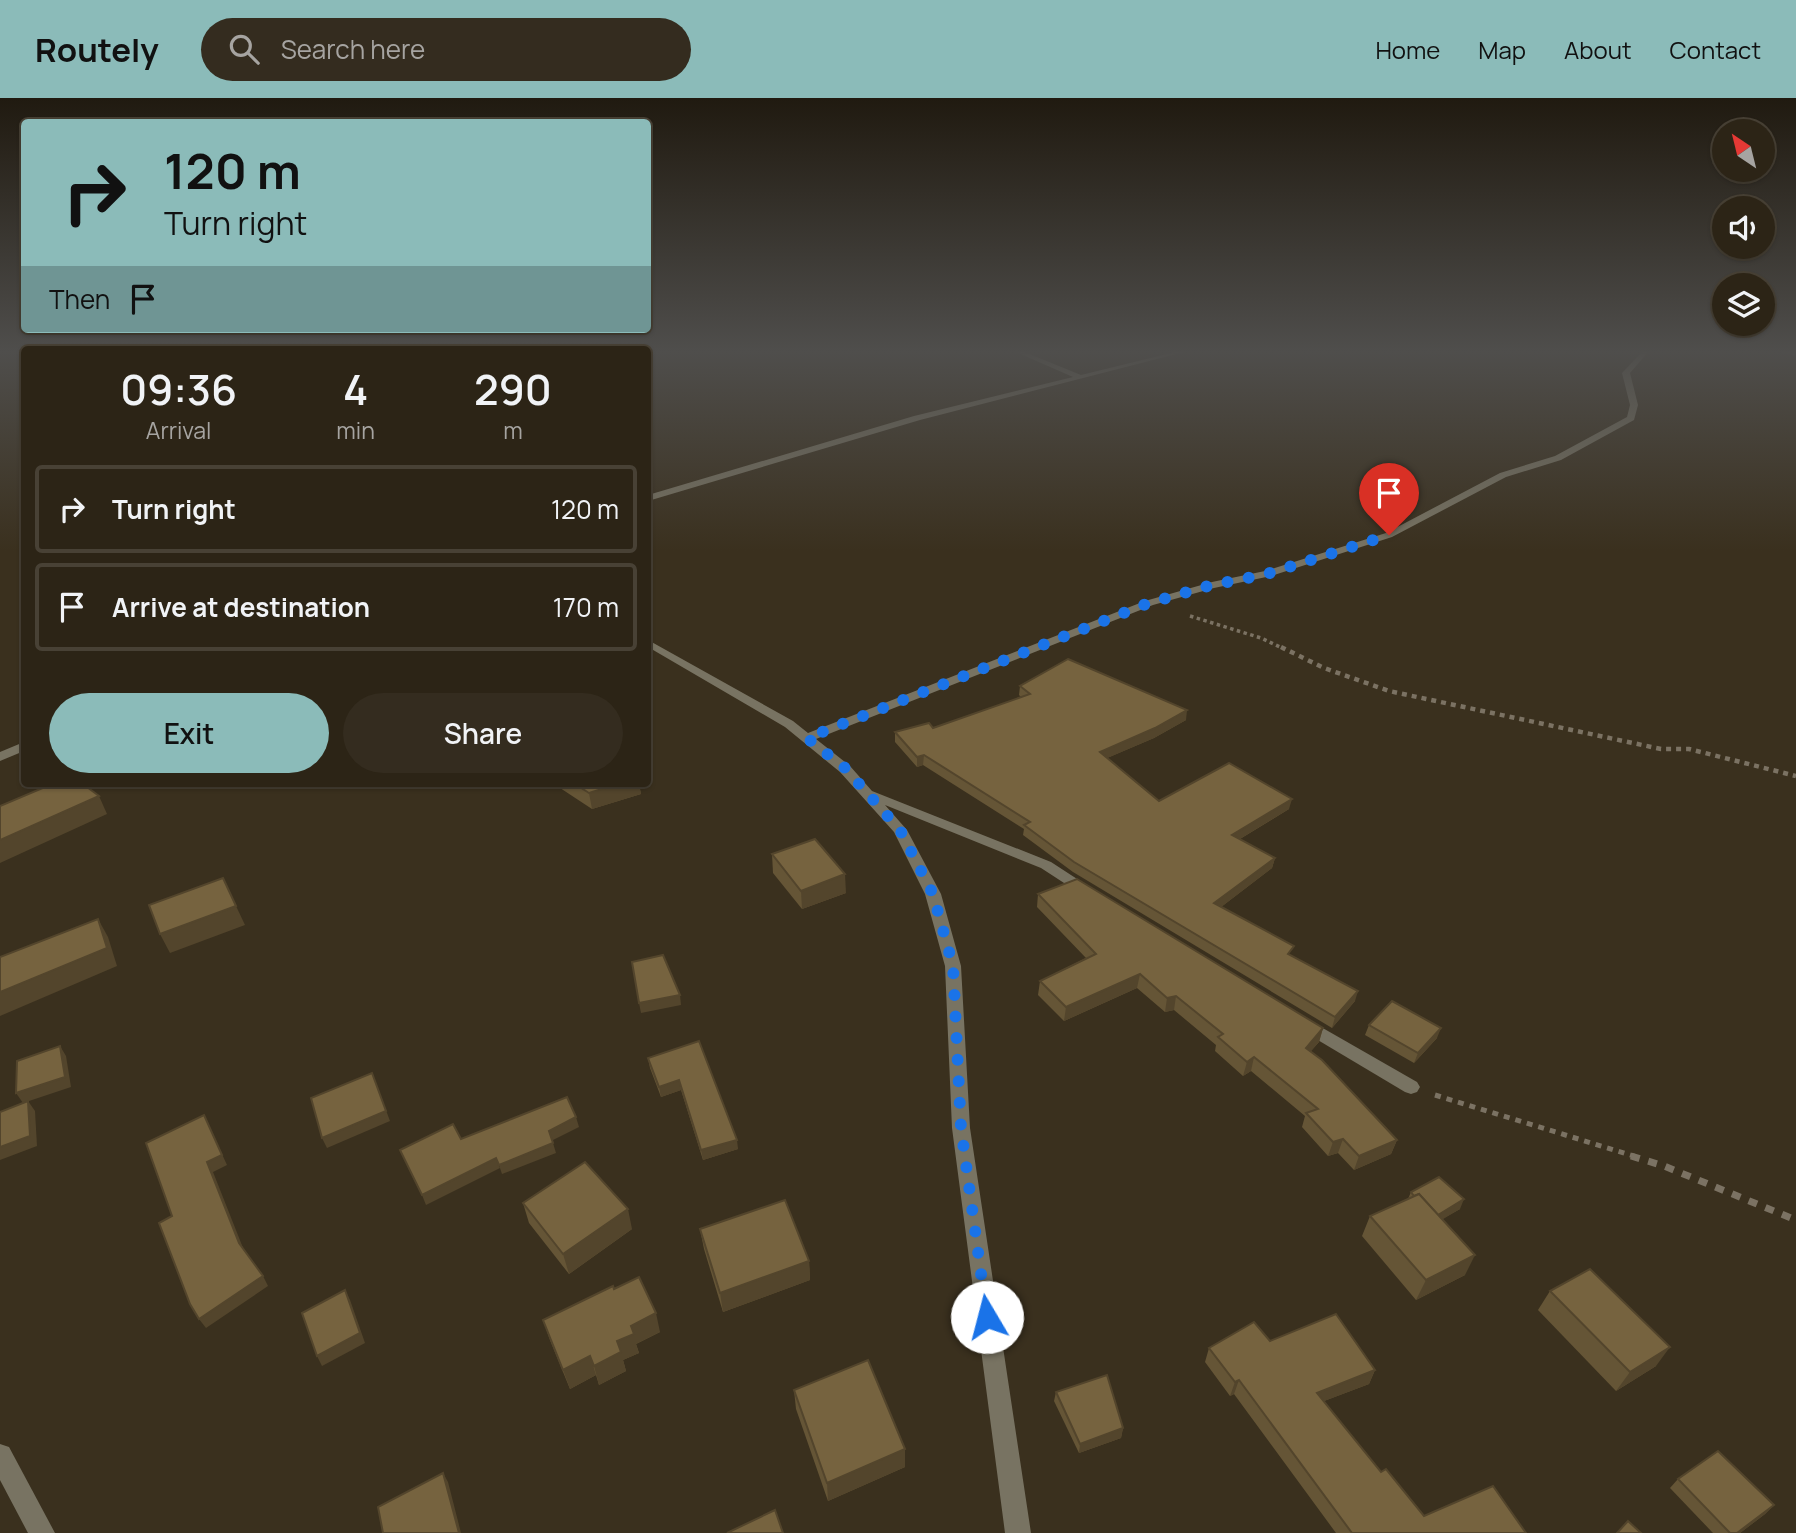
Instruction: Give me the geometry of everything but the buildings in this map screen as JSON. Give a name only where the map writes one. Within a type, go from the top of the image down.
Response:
[{"type":"street","points":[[651,497],[917,418]]},
{"type":"street","points":[[807,738],[1149,603],[1212,585],[1267,574],[1389,535],[1503,475],[1558,458],[1631,418]]},
{"type":"street","points":[[651,645],[789,724],[845,768],[900,830],[933,894],[953,966],[961,1128],[1018,1533]]},
{"type":"street","points":[[0,757],[21,747]]},
{"type":"street","points":[[867,793],[1046,864],[1098,898]]},
{"type":"street","points":[[1294,1017],[1411,1087]]},
{"type":"street","points":[[0,1456],[42,1533]]},
{"type":"path","points":[[1149,603],[1261,638],[1324,668],[1389,691],[1661,749],[1689,749],[1796,776]]},
{"type":"path","points":[[1411,1087],[1664,1166],[1796,1220]]},
{"type":"route","points":[[987,1317],[961,1128],[953,966],[933,894],[900,830],[845,768],[807,738],[1149,603],[1212,585],[1267,574],[1300,561],[1389,535]]}]
